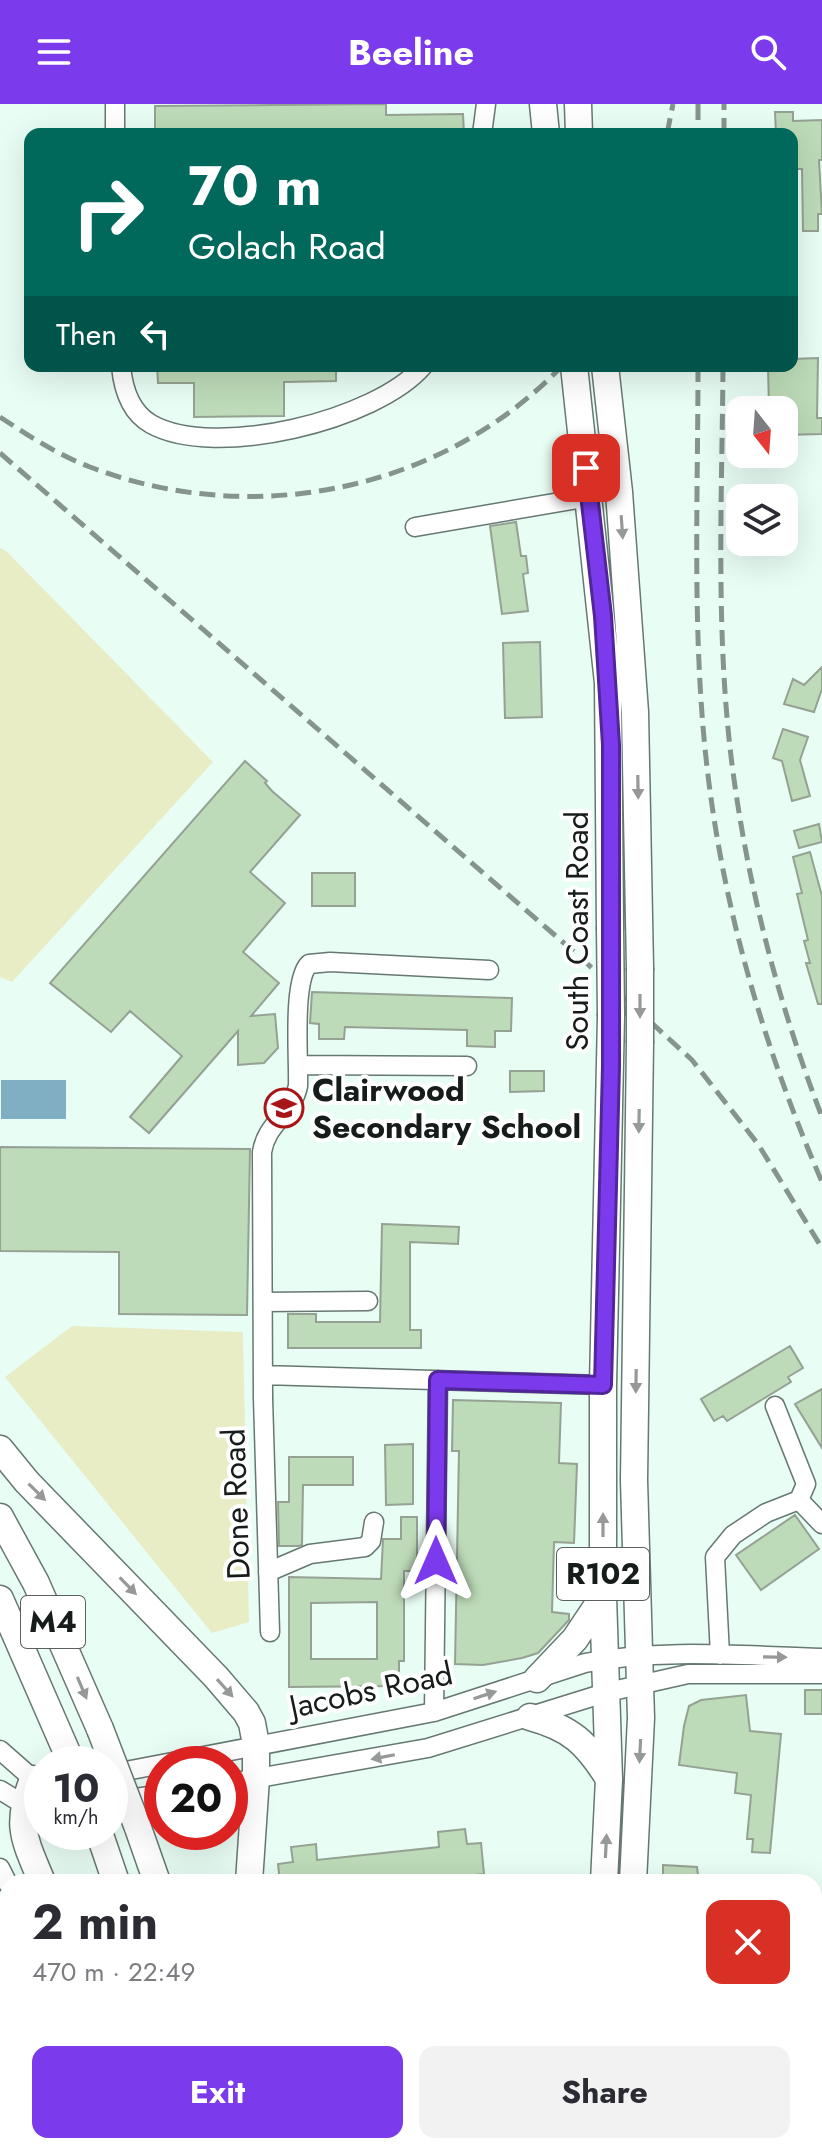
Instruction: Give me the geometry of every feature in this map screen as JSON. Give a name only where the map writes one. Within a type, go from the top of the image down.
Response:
[{"type":"highway","points":[[543,104],[545,128]]},
{"type":"highway","points":[[578,104],[579,128]]},
{"type":"highway","name":"South Coast Road","points":[[606,372],[619,492],[635,712],[640,968],[634,1480],[641,1683],[633,1874]]},
{"type":"highway","name":"South Coast Road","points":[[575,373],[608,683],[611,759],[611,1016],[603,1385],[603,1597],[609,1779],[604,1874]]},
{"type":"highway","points":[[0,1449],[27,1482],[231,1694],[252,1723],[256,1778],[250,1874]]},
{"type":"highway","name":"M4","points":[[0,1517],[36,1583],[100,1729],[154,1874]]},
{"type":"highway","points":[[537,1679],[575,1639],[603,1597]]},
{"type":"highway","name":"M4","points":[[0,1599],[65,1746]]},
{"type":"highway","points":[[530,1717],[555,1724],[575,1736],[609,1779]]},
{"type":"highway","points":[[30,1850],[39,1874]]},
{"type":"highway","points":[[105,1850],[113,1874]]},
{"type":"street","points":[[115,104],[115,128]]},
{"type":"street","points":[[483,128],[486,104]]},
{"type":"street","points":[[122,372],[126,393],[136,411],[151,424],[169,431],[208,437],[260,435],[332,419],[403,386],[417,372]]},
{"type":"street","points":[[415,527],[589,497]]},
{"type":"street","name":"Done Road","points":[[270,1632],[263,1375],[262,1174],[264,1140],[295,1100],[303,970],[309,964],[330,962],[489,970]]},
{"type":"street","points":[[299,1065],[467,1066]]},
{"type":"street","points":[[263,1302],[368,1301]]},
{"type":"street","points":[[263,1375],[603,1385]]},
{"type":"street","points":[[434,1712],[438,1380]]},
{"type":"street","points":[[720,1655],[715,1557],[733,1535],[766,1513],[799,1500],[806,1484],[775,1406]]},
{"type":"street","points":[[799,1500],[822,1524]]},
{"type":"street","points":[[268,1572],[310,1554],[365,1547],[371,1541],[374,1522]]},
{"type":"street","name":"Jacobs Road","points":[[128,1770],[434,1712],[606,1659],[720,1655],[822,1658]]},
{"type":"street","name":"Jacobs Road","points":[[248,1780],[428,1748],[608,1692],[688,1674],[822,1674]]},
{"type":"street","points":[[0,1750],[24,1769]]},
{"type":"street","points":[[0,1790],[24,1802]]},
{"type":"green space","points":[[0,548],[213,762],[12,982],[0,977]]},
{"type":"green space","points":[[72,1326],[243,1332],[249,1622],[212,1633],[5,1377]]},
{"type":"water","points":[[1,1080],[66,1080],[66,1119],[1,1119]]},
{"type":"building","points":[[386,104],[386,115],[463,114],[464,128],[155,128],[155,106]]},
{"type":"building","points":[[775,112],[793,112],[793,121],[822,120],[822,160],[819,160],[822,214],[818,214],[818,231],[803,231],[798,128],[776,128]]},
{"type":"building","points":[[818,358],[817,418],[822,418],[822,434],[798,435],[798,396],[769,396],[768,372],[798,372],[798,359]]},
{"type":"building","points":[[157,372],[336,372],[336,381],[284,382],[284,416],[194,417],[194,383],[158,383]]},
{"type":"building","points":[[516,522],[521,556],[526,556],[528,573],[523,574],[528,611],[502,614],[490,526]]},
{"type":"building","points":[[540,642],[542,717],[505,718],[503,643]]},
{"type":"building","points":[[822,667],[822,689],[814,712],[784,704],[793,679],[804,685]]},
{"type":"building","points":[[783,729],[808,737],[800,760],[810,796],[792,801],[782,761],[773,758]]},
{"type":"building","points":[[245,761],[267,781],[265,783],[272,791],[300,815],[250,872],[285,903],[243,952],[279,983],[251,1016],[275,1014],[278,1048],[264,1063],[238,1065],[238,1031],[149,1133],[130,1117],[182,1056],[130,1011],[111,1032],[50,983]]},
{"type":"building","points":[[819,824],[822,842],[799,848],[794,831]]},
{"type":"building","points":[[810,852],[822,896],[822,1004],[818,1004],[806,963],[810,963],[804,941],[808,940],[797,894],[802,893],[793,857]]},
{"type":"building","points":[[312,873],[355,873],[355,906],[312,906]]},
{"type":"building","points":[[312,992],[512,998],[511,1031],[495,1031],[495,1047],[467,1046],[467,1030],[345,1027],[344,1039],[319,1039],[319,1024],[310,1023]]},
{"type":"building","points":[[510,1071],[544,1071],[544,1091],[510,1092]]},
{"type":"building","points":[[0,1147],[250,1149],[247,1315],[119,1314],[119,1252],[0,1251]]},
{"type":"building","points":[[382,1224],[459,1227],[458,1244],[410,1242],[410,1330],[421,1330],[421,1348],[288,1348],[288,1314],[316,1314],[316,1322],[380,1322]]},
{"type":"building","points":[[790,1346],[803,1368],[788,1377],[791,1382],[727,1421],[723,1416],[714,1421],[701,1399]]},
{"type":"building","points":[[822,1389],[822,1448],[795,1404]]},
{"type":"building","points":[[453,1400],[561,1403],[559,1463],[577,1464],[574,1543],[554,1542],[552,1612],[569,1614],[569,1620],[538,1653],[522,1658],[483,1665],[455,1664],[459,1451],[452,1451]]},
{"type":"building","points":[[413,1444],[413,1504],[386,1505],[385,1445]]},
{"type":"building","points":[[289,1457],[353,1457],[353,1485],[303,1485],[302,1545],[279,1546],[278,1502],[289,1502]]},
{"type":"building","points":[[795,1515],[819,1549],[761,1590],[736,1555]]},
{"type":"building","points":[[401,1517],[417,1517],[417,1571],[404,1571],[404,1661],[399,1661],[399,1686],[289,1687],[289,1577],[381,1579],[383,1539],[401,1539]],"holes":[[[377,1602],[377,1659],[311,1659],[311,1603]]]},
{"type":"building","points":[[805,1690],[822,1690],[822,1714],[805,1714]]},
{"type":"building","points":[[746,1695],[750,1731],[781,1734],[770,1853],[752,1852],[753,1839],[747,1839],[751,1795],[735,1793],[737,1773],[679,1765],[689,1706],[701,1700]]},
{"type":"building","points":[[465,1829],[467,1844],[481,1843],[484,1874],[279,1874],[278,1864],[293,1862],[291,1847],[316,1844],[317,1860],[439,1847],[438,1832]]},
{"type":"building","points":[[663,1865],[697,1867],[698,1874],[663,1874]]},
{"type":"railway","points":[[668,128],[673,104]]},
{"type":"railway","points":[[698,104],[698,128]]},
{"type":"railway","points":[[724,104],[724,128]]},
{"type":"railway","points":[[0,417],[78,462],[152,486],[215,495],[279,496],[341,487],[402,470],[460,444],[514,409],[555,372]]},
{"type":"railway","points":[[698,372],[698,632],[710,791],[728,891],[752,990],[784,1087],[822,1182]]},
{"type":"railway","points":[[723,372],[722,620],[733,772],[767,947],[792,1033],[822,1117]]},
{"type":"railway","points":[[0,453],[580,957],[692,1060],[758,1144],[822,1248]]},
{"type":"place","name":"Clairwood Secondary School","points":[[284,1108]]},
{"type":"route","points":[[436,1561],[438,1380],[603,1385],[611,1066],[611,745],[603,616],[586,468]]}]
